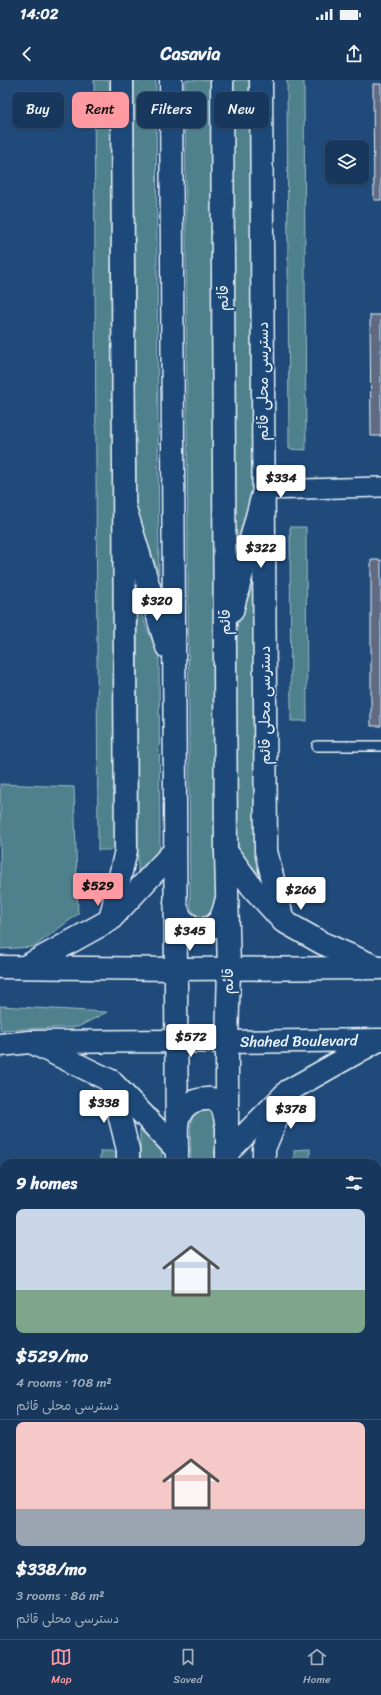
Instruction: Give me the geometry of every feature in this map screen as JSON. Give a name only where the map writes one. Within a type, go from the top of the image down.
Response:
[{"type":"main road","points":[[110,920],[126,850],[122,80]]},
{"type":"main road","points":[[171,80],[177,1157]]},
{"type":"main road","name":"قائم","points":[[222,80],[226,902],[229,969],[227,1042],[227,1158]]},
{"type":"main road","name":"دسترسی محلی قائم","points":[[262,80],[266,851],[283,921]]},
{"type":"main road","points":[[225,639],[264,490]]},
{"type":"main road","points":[[125,508],[174,669]]},
{"type":"main road","points":[[24,968],[110,920],[175,850]]},
{"type":"main road","points":[[226,851],[252,887],[283,921],[322,942],[380,968]]},
{"type":"main road","points":[[175,901],[177,910],[182,919],[199,929],[207,929],[219,922],[226,902]]},
{"type":"main road","points":[[0,967],[176,969],[380,968]]},
{"type":"main road","points":[[227,1158],[288,1091],[380,1040]]},
{"type":"main road","name":"Shahed Boulevard","points":[[0,1045],[30,1042],[380,1040]]},
{"type":"main road","points":[[30,1042],[110,1081],[177,1157]]},
{"type":"main road","points":[[110,1081],[128,1150],[128,1159]]},
{"type":"main road","points":[[264,1159],[264,1149],[288,1091]]},
{"type":"main road","points":[[177,1126],[178,1117],[183,1108],[190,1102],[210,1098],[218,1101],[223,1109],[227,1128]]},
{"type":"street","points":[[264,490],[315,487],[381,487]]},
{"type":"lane","points":[[317,746],[381,746]]},
{"type":"green space","points":[[94,80],[110,80],[110,92],[94,92]]},
{"type":"green space","points":[[134,80],[156,80],[156,92],[137,92],[137,128],[156,128],[159,574],[136,510]]},
{"type":"green space","points":[[185,80],[213,80],[217,904],[210,916],[203,917],[197,915],[193,911],[190,904],[185,128],[206,128],[206,92],[185,92]]},
{"type":"green space","points":[[233,80],[255,80],[255,92],[233,92]]},
{"type":"green space","points":[[287,80],[304,80],[306,450],[289,449]]},
{"type":"green space","points":[[94,128],[110,128],[115,850],[98,850]]},
{"type":"green space","points":[[233,128],[255,128],[257,490],[235,544]]},
{"type":"green space","points":[[290,527],[306,527],[307,721],[291,721]]},
{"type":"green space","points":[[258,573],[259,874],[237,850],[236,629]]},
{"type":"green space","points":[[137,603],[159,658],[160,849],[138,873]]},
{"type":"green space","points":[[0,784],[74,787],[78,914],[34,947],[0,949]]},
{"type":"green space","points":[[0,1006],[107,1012],[78,1027],[0,1030]]},
{"type":"green space","points":[[205,1109],[211,1111],[217,1116],[219,1159],[191,1159],[191,1124],[194,1115],[200,1110]]},
{"type":"green space","points":[[140,1128],[162,1151],[162,1159],[140,1159]]},
{"type":"green space","points":[[310,1149],[310,1159],[294,1159],[294,1150]]},
{"type":"green space","points":[[100,1151],[116,1151],[117,1159],[100,1159]]},
{"type":"building","points":[[373,84],[381,84],[381,200],[374,200]]},
{"type":"building","points":[[370,315],[381,315],[381,436],[371,436]]},
{"type":"building","points":[[371,560],[381,560],[381,726],[371,726]]}]
